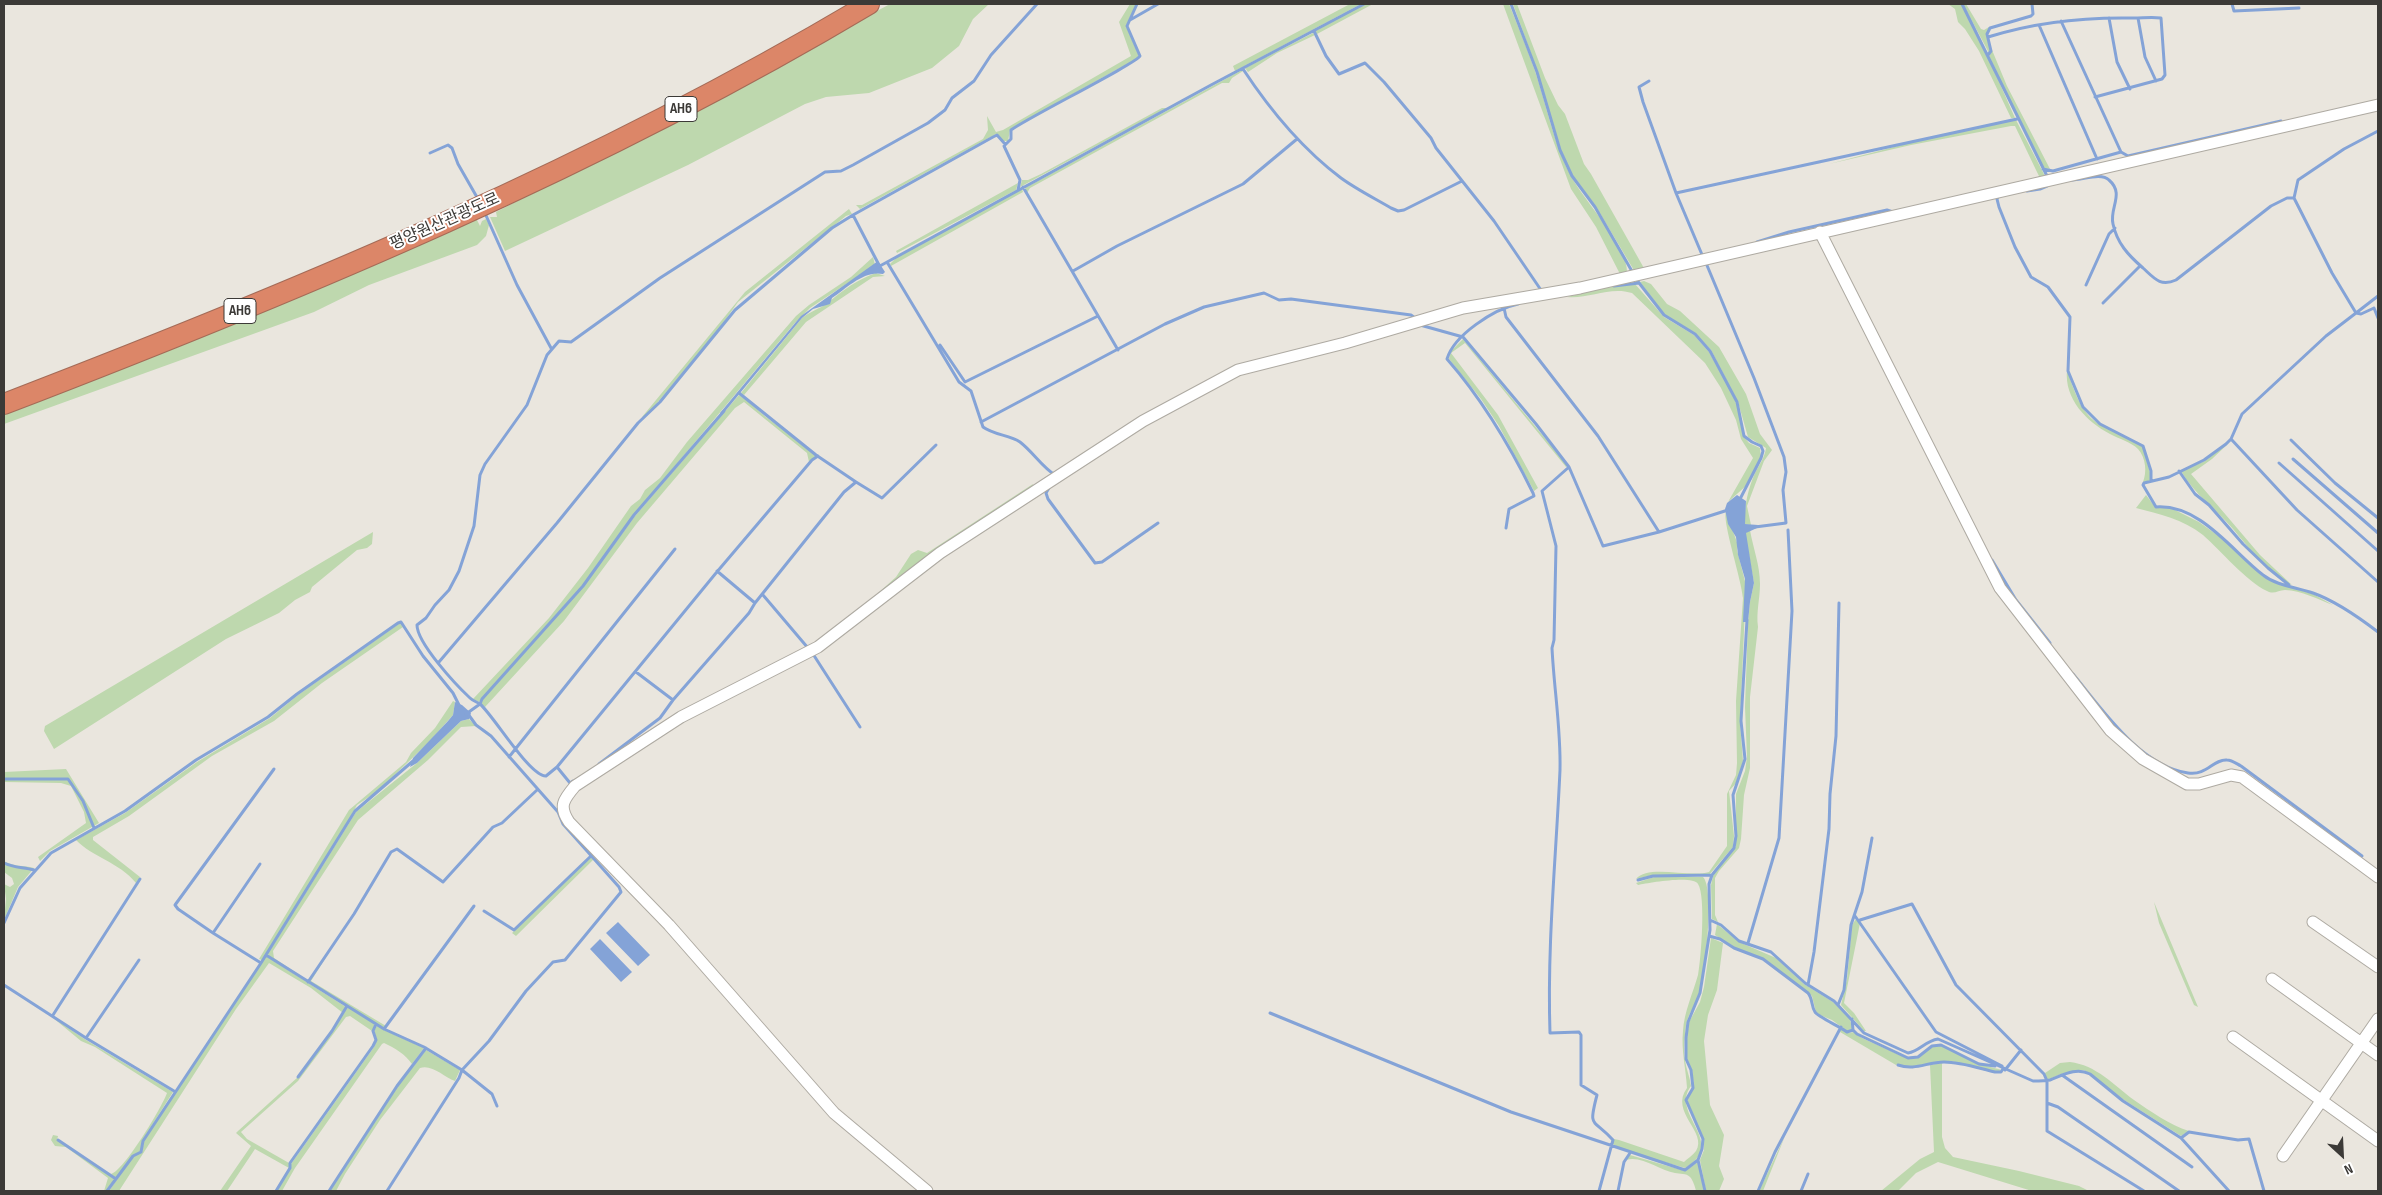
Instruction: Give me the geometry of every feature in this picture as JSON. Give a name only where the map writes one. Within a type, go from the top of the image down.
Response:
[{"type":"highway","points":[[4,389],[198,314],[479,201],[632,122],[848,4]]},
{"type":"highway","name":"평양원산관광도로","points":[[4,404],[192,331],[700,100],[870,4]]},
{"type":"street","points":[[927,1191],[834,1113],[669,925],[569,822],[562,808],[575,786],[681,717],[818,647],[940,553],[1143,421],[1238,370],[1346,343],[1463,308],[1580,288],[2378,106]]},
{"type":"street","points":[[1820,232],[2000,588],[2110,730],[2143,759],[2187,784],[2205,783],[2220,776],[2242,777],[2378,877]]},
{"type":"street","points":[[2313,922],[2378,967]]},
{"type":"street","points":[[2272,979],[2378,1055]]},
{"type":"street","points":[[2283,1156],[2378,1019]]},
{"type":"street","points":[[2233,1037],[2378,1141]]},
{"type":"green space","points":[[890,4],[989,4],[973,19],[959,46],[932,68],[869,93],[826,97],[805,104],[688,165],[505,251],[490,217],[497,217],[496,212],[628,145]]},
{"type":"green space","points":[[1130,4],[1136,4],[1126,26],[1139,56],[1137,60],[1014,127],[1010,130],[1008,141],[1002,141],[996,134],[860,209],[856,205],[862,205],[983,139],[988,130],[987,116],[996,132],[1003,130],[1131,56],[1119,22]]},
{"type":"green space","points":[[1350,4],[1361,4],[1235,71],[1233,66]]},
{"type":"green space","points":[[1365,4],[1373,4],[1317,34],[1315,31]]},
{"type":"green space","points":[[1503,4],[1509,4],[1526,45],[1556,139],[1572,178],[1621,250],[1627,272],[1621,276],[1596,227],[1571,189]]},
{"type":"green space","points":[[1513,4],[1517,4],[1545,78],[1558,105],[1565,114],[1584,164],[1645,270],[1635,272],[1595,205],[1573,176],[1561,150],[1537,70]]},
{"type":"green space","points":[[1948,4],[1961,4],[1985,50],[2015,118],[2011,118],[1979,51],[1965,29],[1958,22],[1955,9]]},
{"type":"green space","points":[[1963,4],[1966,4],[1981,29],[1984,30],[1989,27],[1987,35],[1991,50],[1989,53]]},
{"type":"green space","points":[[1313,33],[1315,35],[1277,53],[1248,72],[1245,68]]},
{"type":"green space","points":[[1992,50],[2007,86],[2050,169],[2044,168],[2040,162],[1989,56]]},
{"type":"green space","points":[[1242,70],[1229,83],[1222,83],[1030,188],[1027,193],[1025,188]]},
{"type":"green space","points":[[1162,108],[1167,108],[1020,187],[1022,180],[1028,180],[1041,174]]},
{"type":"green space","points":[[2016,120],[2045,176],[2037,178],[2039,176],[2015,126],[1911,145],[1829,164],[1913,142]]},
{"type":"green space","points":[[1018,183],[1016,190],[897,253],[896,251]]},
{"type":"green space","points":[[1022,189],[1023,192],[891,266],[890,264],[898,256]]},
{"type":"green space","points":[[849,209],[852,214],[846,216],[738,302],[714,336],[646,416],[642,417],[745,292]]},
{"type":"green space","points":[[476,218],[480,226],[482,221],[486,219],[489,225],[486,236],[477,245],[369,285],[314,312],[4,424],[4,406]]},
{"type":"green space","points":[[873,257],[875,265],[810,308],[794,324],[634,515],[582,586],[479,702],[473,699],[549,618],[588,568],[631,506],[640,499],[645,490],[660,478],[687,442],[796,316],[851,277]]},
{"type":"green space","points":[[876,273],[885,276],[873,277],[806,322],[744,395],[741,393],[802,318],[826,304],[845,289]]},
{"type":"green space","points":[[1644,281],[1651,284],[1667,304],[1680,311],[1719,347],[1746,394],[1760,434],[1772,450],[1764,461],[1747,506],[1751,525],[1745,524],[1747,498],[1766,448],[1748,437],[1738,402],[1711,350],[1695,333],[1665,315],[1640,282]]},
{"type":"green space","points":[[1635,284],[1664,317],[1694,335],[1709,352],[1732,393],[1740,413],[1744,437],[1749,443],[1760,448],[1761,457],[1747,485],[1728,502],[1753,458],[1741,439],[1736,420],[1721,388],[1705,363],[1632,293],[1616,291],[1567,297],[1605,288]]},
{"type":"green space","points":[[1463,339],[1568,466],[1566,467],[1465,343],[1451,353],[1498,415],[1538,488],[1534,491],[1499,426],[1481,399],[1449,359],[1451,351]]},
{"type":"green space","points":[[2067,370],[2079,401],[2088,415],[2094,421],[2143,447],[2150,472],[2150,481],[2143,482],[2145,465],[2138,449],[2093,423],[2073,400],[2067,381]]},
{"type":"green space","points":[[739,395],[816,456],[809,462],[807,453],[744,402],[735,408],[637,523],[564,621],[485,707],[481,704],[483,699],[583,587],[635,516]]},
{"type":"green space","points":[[2231,441],[2212,459],[2191,474],[2260,555],[2292,585],[2276,575],[2260,560],[2192,487],[2181,471],[2205,461]]},
{"type":"green space","points":[[1033,484],[1032,488],[866,604],[896,577],[911,554],[918,550],[927,553]]},
{"type":"green space","points":[[2146,495],[2156,508],[2169,507],[2199,522],[2227,542],[2262,576],[2278,584],[2313,594],[2333,605],[2297,592],[2285,590],[2272,593],[2267,591],[2242,573],[2195,529],[2171,518],[2136,508]]},
{"type":"green space","points":[[1726,512],[1738,545],[1737,550],[1746,585],[1740,723],[1743,761],[1738,781],[1729,791],[1734,836],[1733,847],[1709,875],[1653,875],[1636,879],[1650,872],[1691,874],[1709,872],[1727,846],[1727,794],[1736,775],[1737,763],[1736,701],[1743,598],[1727,527]]},
{"type":"green space","points":[[1750,530],[1758,563],[1760,584],[1757,616],[1758,627],[1750,697],[1750,768],[1744,795],[1739,848],[1715,878],[1715,915],[1718,922],[1712,919],[1711,885],[1713,876],[1736,846],[1736,794],[1745,771],[1747,757],[1745,707],[1748,622],[1754,583],[1745,533]]},
{"type":"green space","points":[[373,532],[372,544],[367,548],[357,550],[312,587],[310,592],[295,600],[279,613],[226,639],[54,749],[44,731],[45,726]]},
{"type":"green space","points":[[400,623],[403,627],[322,683],[274,721],[212,756],[129,816],[93,837],[93,840],[140,877],[136,883],[122,870],[82,846],[76,840],[125,813],[197,762],[270,718],[298,695]]},
{"type":"green space","points":[[453,701],[455,702],[453,715],[429,742],[378,791],[357,805],[333,848],[262,960],[259,959],[349,810],[406,762],[411,753],[435,728]]},
{"type":"green space","points":[[469,719],[476,726],[461,727],[428,760],[358,820],[273,951],[274,958],[307,980],[267,955],[356,812],[417,763],[461,721]]},
{"type":"green space","points":[[66,769],[99,823],[50,851],[40,861],[38,857],[86,823],[84,812],[71,786],[61,783],[4,782],[4,772]]},
{"type":"green space","points":[[591,857],[594,859],[516,936],[512,933]]},
{"type":"green space","points":[[4,861],[34,868],[18,887],[4,920],[6,899],[4,884],[10,887],[14,884],[12,878],[4,872]]},
{"type":"green space","points":[[1654,877],[1703,877],[1707,885],[1709,915],[1704,970],[1699,994],[1687,1021],[1684,1047],[1684,1056],[1691,1086],[1686,1097],[1687,1107],[1700,1138],[1701,1149],[1697,1158],[1685,1168],[1630,1152],[1612,1144],[1614,1139],[1619,1140],[1684,1162],[1696,1151],[1698,1144],[1694,1129],[1682,1105],[1687,1088],[1683,1052],[1683,1038],[1685,1017],[1698,975],[1702,901],[1698,884],[1694,881],[1670,880],[1638,885],[1636,883]]},
{"type":"green space","points":[[2154,902],[2198,1007],[2194,1005],[2159,923]]},
{"type":"green space","points":[[1856,919],[1860,923],[1844,1003],[1854,1013],[1866,1031],[1841,1005],[1847,979],[1852,925]]},
{"type":"green space","points":[[1717,924],[1739,942],[1776,958],[1804,984],[1833,1002],[1850,1019],[1852,1029],[1847,1031],[1832,1020],[1816,1012],[1812,996],[1764,959],[1733,947],[1715,935]]},
{"type":"green space","points":[[1711,938],[1723,943],[1717,990],[1708,1015],[1704,1041],[1710,1105],[1724,1135],[1719,1166],[1724,1179],[1719,1191],[1706,1191],[1700,1160],[1704,1150],[1704,1140],[1687,1100],[1694,1087],[1692,1070],[1687,1060],[1689,1022],[1700,1002],[1704,987]]},
{"type":"green space","points":[[330,951],[311,981],[386,1026],[384,1028],[308,982]]},
{"type":"green space","points":[[266,956],[346,1007],[343,1013],[311,988],[269,963],[236,1009],[119,1191],[109,1191],[133,1156],[142,1152],[144,1141]]},
{"type":"green space","points":[[348,1007],[375,1024],[372,1031],[350,1016],[346,1017],[298,1081],[241,1132],[247,1139],[289,1163],[289,1168],[255,1149],[227,1191],[220,1191],[251,1146],[236,1133],[298,1077]]},
{"type":"green space","points":[[52,1017],[86,1040],[173,1092],[142,1141],[141,1151],[132,1156],[116,1178],[111,1174],[125,1162],[133,1151],[151,1124],[167,1093],[95,1047],[81,1041]]},
{"type":"green space","points":[[377,1025],[424,1048],[412,1064],[392,1047],[384,1043],[382,1044],[295,1168],[282,1191],[277,1191],[291,1164],[374,1047],[377,1040],[374,1031]]},
{"type":"green space","points":[[1841,1029],[1848,1033],[1854,1032],[1862,1038],[1904,1057],[1918,1057],[1933,1046],[1942,1046],[1979,1064],[2002,1070],[1986,1071],[1948,1061],[1919,1066],[1896,1065],[1840,1032]]},
{"type":"green space","points":[[426,1050],[460,1070],[455,1081],[433,1069],[420,1068],[380,1120],[336,1191],[330,1191],[398,1086]]},
{"type":"green space","points":[[2070,1062],[2096,1071],[2153,1113],[2189,1131],[2181,1136],[2124,1100],[2084,1070],[2061,1074],[2047,1080],[2045,1073],[2060,1063]]},
{"type":"green space","points":[[1942,1063],[1942,1137],[1945,1148],[1953,1157],[2079,1186],[2089,1191],[2032,1191],[1938,1162],[1916,1173],[1898,1191],[1881,1191],[1920,1159],[1934,1152],[1930,1065]]},
{"type":"green space","points":[[53,1135],[58,1136],[57,1140],[115,1179],[109,1190],[104,1191],[108,1178],[66,1147],[55,1146],[51,1140]]},
{"type":"green space","points":[[1785,1136],[1763,1191],[1759,1191]]},
{"type":"green space","points":[[1630,1155],[1685,1171],[1698,1162],[1704,1191],[1696,1191],[1692,1180],[1687,1175],[1669,1172],[1645,1161],[1626,1160]]},
{"type":"water","points":[[878,261],[885,272],[883,274],[876,273],[862,277],[832,298],[830,304],[813,309],[802,318],[722,415],[720,413],[801,316]]},
{"type":"water","points":[[1737,495],[1746,501],[1745,524],[1758,525],[1757,528],[1746,533],[1754,583],[1748,622],[1743,622],[1745,579],[1738,555],[1736,537],[1728,524],[1725,509],[1727,503]]},
{"type":"water","points":[[455,702],[471,713],[469,719],[461,721],[417,763],[410,767],[413,758],[453,715]]},
{"type":"water","points":[[618,922],[650,955],[638,966],[606,933]]},
{"type":"water","points":[[600,939],[632,972],[621,982],[590,949]]},
{"type":"waterway","points":[[818,456],[812,460],[716,573],[557,767],[546,776],[539,774],[531,767],[480,704],[472,700],[447,674],[423,642],[417,625],[426,618],[449,590],[459,571],[474,526],[480,475],[485,464],[527,405],[547,355],[559,341],[571,342],[660,278],[825,172],[841,171],[928,123],[945,110],[952,98],[974,81],[991,55],[1037,4]]},
{"type":"waterway","points":[[1018,190],[1020,180],[1004,146],[1011,139],[1011,130],[1121,69],[1140,56],[1127,26],[1137,4]]},
{"type":"waterway","points":[[1130,20],[1158,4]]},
{"type":"waterway","points":[[878,267],[1211,85],[1364,4]]},
{"type":"waterway","points":[[1511,4],[1537,72],[1560,150],[1572,176],[1595,207],[1633,273]]},
{"type":"waterway","points":[[1962,4],[2047,176]]},
{"type":"waterway","points":[[1988,55],[1991,51],[1987,34],[1990,28],[2031,16],[2033,14],[2032,4]]},
{"type":"waterway","points":[[2232,4],[2234,11],[2299,8]]},
{"type":"waterway","points":[[1988,37],[2042,24],[2060,22],[2097,18],[2161,18],[2165,75],[2162,79],[2095,97]]},
{"type":"waterway","points":[[2109,18],[2117,62],[2130,89]]},
{"type":"waterway","points":[[2138,18],[2145,57],[2156,81]]},
{"type":"waterway","points":[[2061,21],[2121,152]]},
{"type":"waterway","points":[[2039,25],[2097,159]]},
{"type":"waterway","points":[[1314,31],[1326,56],[1339,74],[1365,63],[1384,82],[1431,138],[1436,148],[1494,221],[1543,293]]},
{"type":"waterway","points":[[1243,69],[1275,114],[1313,154],[1347,182],[1391,208],[1398,211],[1404,210],[1462,181]]},
{"type":"waterway","points":[[1649,81],[1639,87],[1643,102],[1676,193],[1703,257]]},
{"type":"waterway","points":[[1676,193],[2017,119]]},
{"type":"waterway","points":[[2043,169],[2053,171],[2121,152],[2128,156],[2281,121]]},
{"type":"waterway","points":[[2294,198],[2298,180],[2344,149],[2378,131]]},
{"type":"waterway","points":[[853,215],[997,135],[1005,144]]},
{"type":"waterway","points":[[1073,271],[1117,246],[1243,184],[1297,139]]},
{"type":"waterway","points":[[430,153],[448,145],[452,148],[458,164],[478,199]]},
{"type":"waterway","points":[[2072,180],[2097,176],[2106,178],[2114,185],[2116,196],[2112,218],[2117,237],[2133,258],[2154,278],[2161,282],[2176,280],[2271,206],[2287,198],[2294,198],[2332,273],[2356,313],[2378,296]]},
{"type":"waterway","points":[[2027,191],[2047,186]]},
{"type":"waterway","points":[[1023,187],[1118,350]]},
{"type":"waterway","points":[[1999,195],[1997,199],[1999,207],[2015,247],[2031,277],[2048,287],[2070,317],[2068,371],[2083,407],[2100,424],[2143,446],[2151,471],[2151,481]]},
{"type":"waterway","points":[[1757,242],[1789,232],[1887,210],[1893,212]]},
{"type":"waterway","points":[[484,211],[517,285],[551,348]]},
{"type":"waterway","points":[[439,662],[557,523],[638,423],[660,402],[735,310],[832,228],[853,215],[879,265]]},
{"type":"waterway","points":[[2086,285],[2109,234],[2115,228]]},
{"type":"waterway","points":[[887,262],[959,382],[971,391],[983,427],[1020,442],[1055,475]]},
{"type":"waterway","points":[[1706,263],[1754,378],[1784,457],[1786,472],[1783,490],[1786,523],[1755,527]]},
{"type":"waterway","points":[[2103,303],[2140,266]]},
{"type":"waterway","points":[[1636,279],[1664,315],[1695,334],[1710,351],[1737,402],[1744,436],[1761,446],[1763,451],[1761,458],[1739,501]]},
{"type":"waterway","points":[[1614,286],[1639,283]]},
{"type":"waterway","points":[[981,422],[1165,324],[1204,307],[1264,293],[1279,300],[1291,299],[1411,315],[1415,318]]},
{"type":"waterway","points":[[1506,528],[1509,509],[1534,496],[1533,493],[1495,423],[1447,359],[1458,341],[1476,324],[1498,311],[1518,304]]},
{"type":"waterway","points":[[1504,308],[1506,317],[1598,436],[1659,532]]},
{"type":"waterway","points":[[2378,318],[2374,308],[2361,314],[2356,313],[2326,336],[2242,414],[2231,439],[2226,444],[2204,460],[2169,477],[2144,483],[2143,485],[2156,507],[2172,508],[2187,513],[2201,521],[2268,579],[2329,600],[2378,632]]},
{"type":"waterway","points":[[940,345],[965,382],[1098,316]]},
{"type":"waterway","points":[[1420,325],[1463,337],[1536,424],[1569,467],[1603,546],[1659,532],[1728,510]]},
{"type":"waterway","points":[[739,393],[816,455],[856,482]]},
{"type":"waterway","points":[[466,714],[480,704],[482,699],[583,586],[634,515],[724,411]]},
{"type":"waterway","points":[[2231,439],[2297,510],[2378,582]]},
{"type":"waterway","points":[[2291,440],[2335,483],[2378,518]]},
{"type":"waterway","points":[[599,764],[660,718],[673,700],[749,613],[844,492],[856,482],[882,498],[936,445]]},
{"type":"waterway","points":[[2293,459],[2378,533]]},
{"type":"waterway","points":[[2279,463],[2378,551]]},
{"type":"waterway","points":[[1569,467],[1542,491],[1556,546],[1554,640],[1552,648],[1560,755],[1551,934],[1550,1033],[1579,1032],[1581,1035],[1581,1085],[1597,1095],[1593,1113],[1594,1122],[1613,1140],[1599,1191]]},
{"type":"waterway","points":[[2179,471],[2195,494],[2209,505],[2243,544],[2289,585]]},
{"type":"waterway","points":[[1049,488],[1046,493],[1048,499],[1095,563],[1102,562],[1158,523]]},
{"type":"waterway","points":[[1748,943],[1779,838],[1792,611],[1788,530]]},
{"type":"waterway","points":[[509,757],[675,549]]},
{"type":"waterway","points":[[1992,560],[2016,600],[2050,643]]},
{"type":"waterway","points":[[717,571],[755,603]]},
{"type":"waterway","points":[[763,595],[808,648]]},
{"type":"waterway","points":[[1808,985],[1814,952],[1829,829],[1830,794],[1836,736],[1839,603]]},
{"type":"waterway","points":[[1705,1191],[1698,1160],[1703,1139],[1686,1100],[1693,1088],[1691,1070],[1686,1059],[1686,1038],[1688,1022],[1700,993],[1710,930],[1709,884],[1712,875],[1734,848],[1736,836],[1733,795],[1745,759],[1741,721],[1747,620]]},
{"type":"waterway","points":[[4,923],[20,888],[51,853],[125,811],[196,760],[268,717],[297,694],[398,623],[401,622],[423,656],[453,693],[459,705]]},
{"type":"waterway","points":[[813,654],[860,727]]},
{"type":"waterway","points":[[636,672],[673,700]]},
{"type":"waterway","points":[[2073,674],[2123,734],[2154,759],[2170,768],[2188,773],[2200,772],[2222,760],[2233,761],[2362,856]]},
{"type":"waterway","points":[[387,1191],[459,1078],[462,1070],[489,1041],[526,991],[553,962],[565,960],[621,892],[619,887],[563,824],[558,812],[491,736],[476,725],[468,714]]},
{"type":"waterway","points":[[107,1191],[133,1156],[141,1152],[143,1141],[261,963],[355,811],[413,761]]},
{"type":"waterway","points":[[557,767],[570,783],[573,781]]},
{"type":"waterway","points":[[213,933],[175,905],[274,769]]},
{"type":"waterway","points":[[4,779],[68,779],[83,801],[94,828]]},
{"type":"waterway","points":[[308,982],[354,914],[391,852],[397,849],[443,882],[493,827],[502,823],[537,790]]},
{"type":"waterway","points":[[1838,1005],[1844,990],[1851,925],[1862,892],[1872,838]]},
{"type":"waterway","points":[[484,911],[514,930],[592,855]]},
{"type":"waterway","points":[[4,863],[34,870]]},
{"type":"waterway","points":[[260,864],[213,933],[261,963]]},
{"type":"waterway","points":[[1638,880],[1653,876],[1712,875]]},
{"type":"waterway","points":[[53,1015],[140,879]]},
{"type":"waterway","points":[[1860,920],[1912,904],[1956,985],[2044,1074],[2047,1081],[2047,1131],[2144,1191]]},
{"type":"waterway","points":[[384,1029],[474,906]]},
{"type":"waterway","points":[[1855,916],[1936,1032],[2002,1066],[2003,1069],[2001,1072],[1995,1072],[1950,1062],[1938,1062],[1916,1067],[1898,1065]]},
{"type":"waterway","points":[[1710,920],[1721,925],[1739,941],[1771,952],[1805,983],[1834,1001],[1864,1033],[1908,1053],[1938,1039],[2033,1081],[2050,1080],[2080,1071],[2090,1074],[2123,1101],[2181,1138],[2229,1191]]},
{"type":"waterway","points":[[1709,936],[1720,939],[1734,948],[1763,959],[1808,993],[1817,1014],[1847,1032],[1853,1030]]},
{"type":"waterway","points":[[266,955],[384,1029],[424,1047],[462,1070],[492,1094],[497,1106]]},
{"type":"waterway","points":[[86,1038],[139,960]]},
{"type":"waterway","points":[[4,985],[86,1038],[174,1091]]},
{"type":"waterway","points":[[298,1077],[332,1031],[347,1006]]},
{"type":"waterway","points":[[1270,1013],[1511,1112],[1685,1170],[1698,1160]]},
{"type":"waterway","points":[[1852,1019],[1853,1030],[1857,1034],[1908,1058],[1918,1057],[1932,1046],[1941,1045],[1979,1064],[1995,1066]]},
{"type":"waterway","points":[[276,1191],[290,1168],[290,1163],[373,1046],[376,1040],[373,1031],[376,1024]]},
{"type":"waterway","points":[[1758,1191],[1775,1152],[1841,1027]]},
{"type":"waterway","points":[[329,1191],[397,1086],[426,1048]]},
{"type":"waterway","points":[[2005,1070],[2021,1050]]},
{"type":"waterway","points":[[2062,1075],[2192,1167]]},
{"type":"waterway","points":[[2047,1103],[2058,1107],[2179,1191]]},
{"type":"waterway","points":[[2181,1138],[2189,1132],[2238,1140],[2249,1139],[2264,1191]]},
{"type":"waterway","points":[[58,1140],[116,1179]]},
{"type":"waterway","points":[[1618,1191],[1624,1162],[1630,1153]]},
{"type":"waterway","points":[[1801,1191],[1808,1174]]}]
